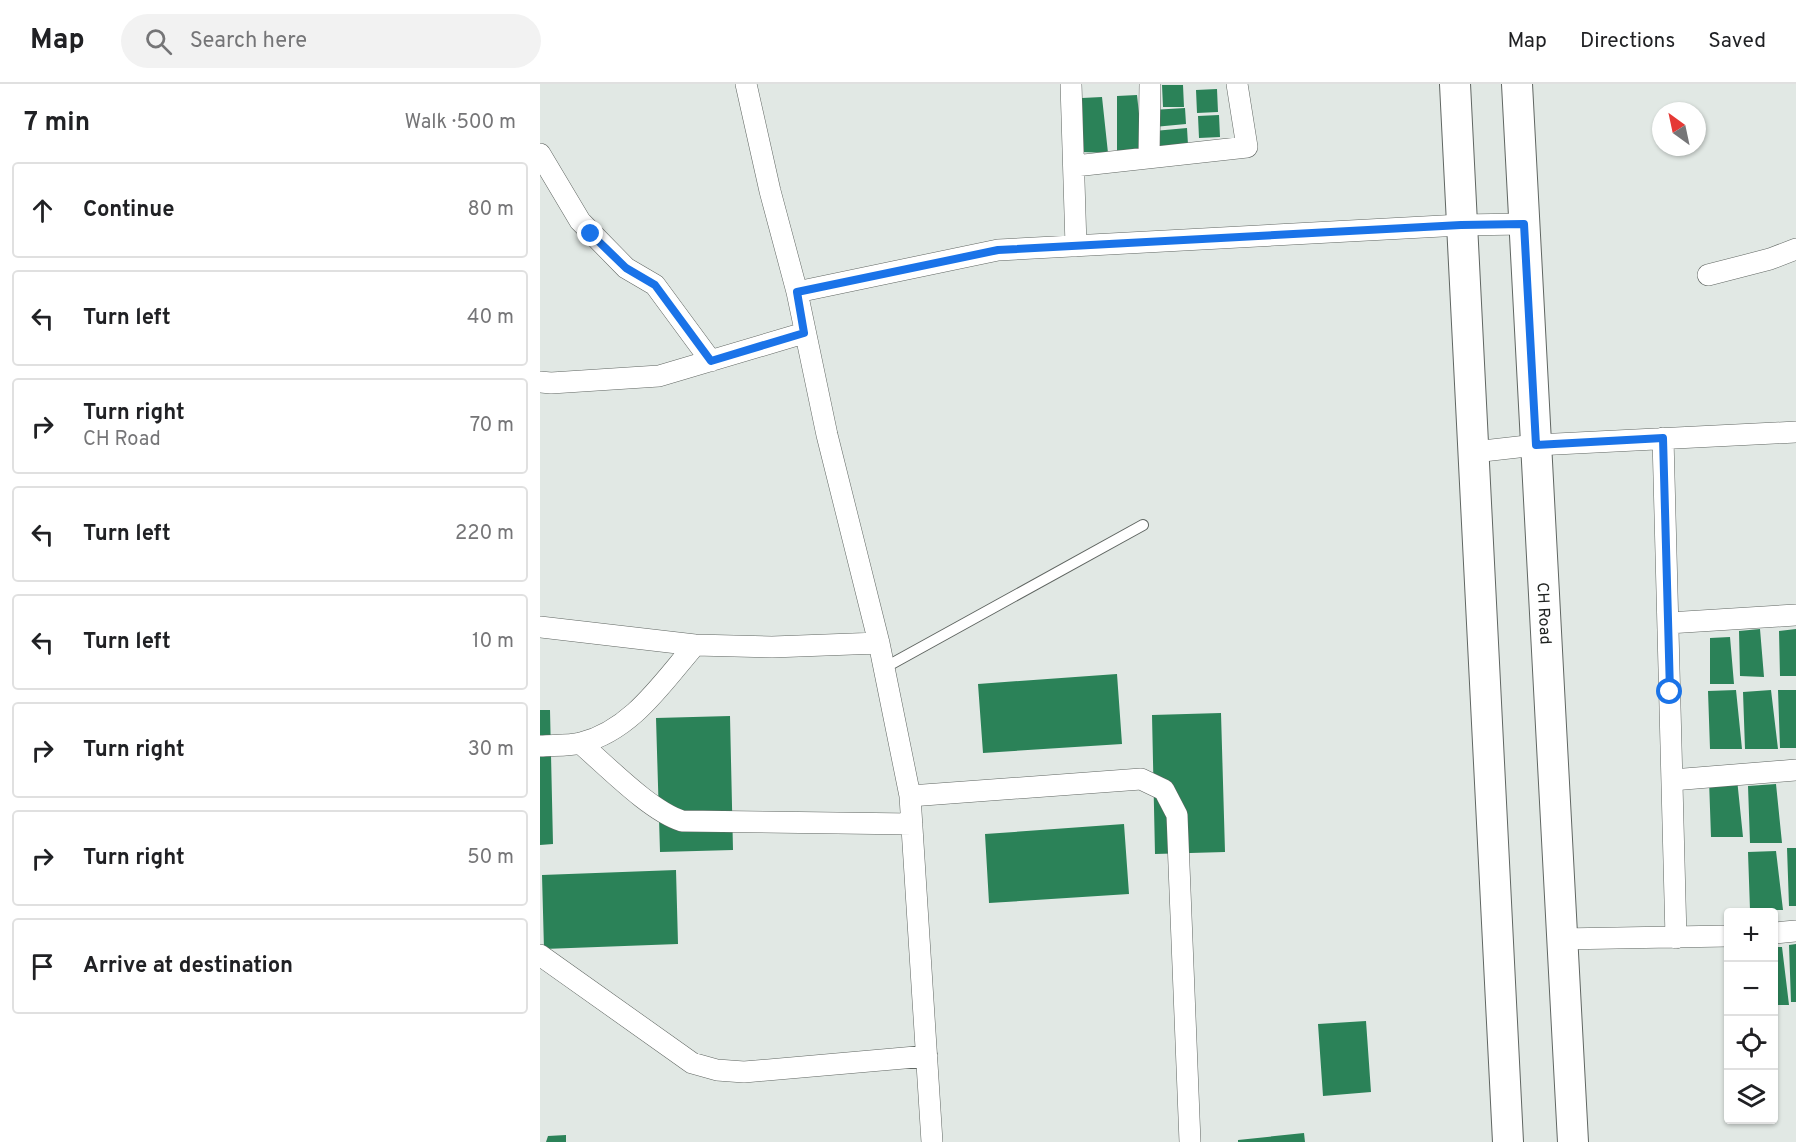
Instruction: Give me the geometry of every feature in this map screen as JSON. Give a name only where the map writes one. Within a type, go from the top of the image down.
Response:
[{"type":"street","points":[[746,84],[770,191],[797,292],[827,435],[879,643],[910,796],[932,1142]]},
{"type":"street","points":[[1071,84],[1076,246]]},
{"type":"street","points":[[1149,157],[1150,84]]},
{"type":"street","points":[[1075,166],[1247,147],[1237,84]]},
{"type":"street","points":[[1455,84],[1508,1142]]},
{"type":"street","name":"CH Road","points":[[1517,84],[1573,1142]]},
{"type":"street","points":[[540,154],[586,228],[626,268],[655,285],[711,361]]},
{"type":"street","points":[[797,292],[998,250],[1461,225],[1524,224]]},
{"type":"street","points":[[1708,275],[1770,259],[1796,249]]},
{"type":"street","points":[[540,382],[659,376],[804,333]]},
{"type":"street","points":[[1474,452],[1536,445],[1796,432]]},
{"type":"street","points":[[1663,438],[1676,938]]},
{"type":"street","points":[[1668,623],[1796,615]]},
{"type":"street","points":[[540,627],[695,645],[772,647],[879,643]]},
{"type":"street","points":[[540,746],[580,743],[612,731],[637,712],[695,645]]},
{"type":"street","points":[[580,743],[655,808],[669,817],[682,821],[912,824]]},
{"type":"street","points":[[1672,780],[1796,770]]},
{"type":"street","points":[[910,796],[1141,779],[1164,790],[1177,814],[1190,1142]]},
{"type":"street","points":[[1778,933],[1796,931]]},
{"type":"street","points":[[1561,939],[1724,936]]},
{"type":"street","points":[[540,955],[692,1063],[717,1070],[744,1072],[927,1056]]},
{"type":"lane","points":[[884,668],[1143,525]]},
{"type":"building","points":[[1162,85],[1183,85],[1184,107],[1163,107]]},
{"type":"building","points":[[1217,89],[1218,112],[1197,113],[1196,90]]},
{"type":"building","points":[[1137,95],[1143,151],[1117,151],[1117,96]]},
{"type":"building","points":[[1102,97],[1108,153],[1082,152],[1082,98]]},
{"type":"building","points":[[1185,108],[1186,124],[1154,127],[1152,110]]},
{"type":"building","points":[[1219,115],[1220,137],[1199,138],[1198,116]]},
{"type":"building","points":[[1187,128],[1188,145],[1156,148],[1154,131]]},
{"type":"building","points":[[1760,629],[1764,677],[1740,676],[1739,631]]},
{"type":"building","points":[[1796,629],[1796,676],[1780,676],[1779,631]]},
{"type":"building","points":[[1730,637],[1734,684],[1710,684],[1710,638]]},
{"type":"building","points":[[1117,674],[1122,744],[983,753],[978,684]]},
{"type":"building","points":[[1736,690],[1742,749],[1710,749],[1708,691]]},
{"type":"building","points":[[1771,690],[1778,749],[1745,749],[1743,692]]},
{"type":"building","points":[[1778,690],[1796,690],[1796,748],[1780,748]]},
{"type":"building","points":[[540,710],[550,710],[553,844],[540,845]]},
{"type":"building","points":[[1221,713],[1225,852],[1155,854],[1152,715]]},
{"type":"building","points":[[730,716],[733,850],[660,852],[656,718]]},
{"type":"building","points":[[1737,779],[1743,837],[1711,837],[1709,780]]},
{"type":"building","points":[[1776,784],[1782,843],[1750,843],[1748,786]]},
{"type":"building","points":[[1124,824],[1129,894],[989,903],[985,834]]},
{"type":"building","points":[[1787,848],[1796,848],[1796,906],[1789,906]]},
{"type":"building","points":[[1776,851],[1783,910],[1750,908],[1748,852]]},
{"type":"building","points":[[676,870],[678,944],[544,949],[542,875]]},
{"type":"building","points":[[1796,944],[1796,1002],[1791,1002],[1789,945]]},
{"type":"building","points":[[1778,947],[1782,947],[1789,1005],[1778,1005]]},
{"type":"building","points":[[1366,1021],[1371,1092],[1323,1096],[1318,1024]]},
{"type":"building","points":[[1304,1133],[1305,1142],[1238,1142],[1238,1140]]},
{"type":"building","points":[[566,1135],[566,1142],[546,1142],[548,1136]]},
{"type":"route","points":[[591,234],[626,268],[655,285],[711,361],[804,333],[797,292],[998,250],[1461,225],[1524,224],[1536,445],[1663,438],[1670,692]]}]
